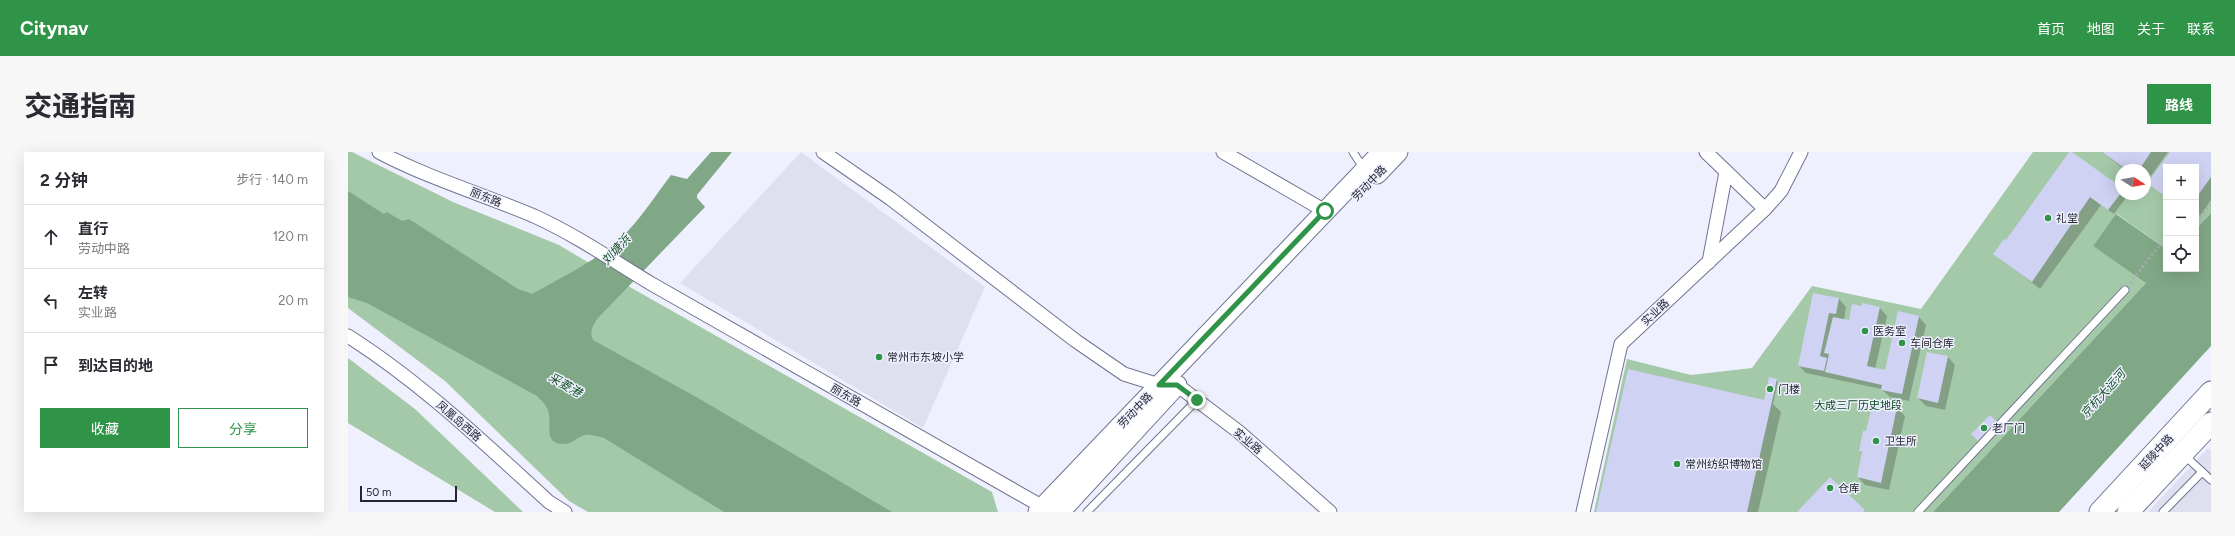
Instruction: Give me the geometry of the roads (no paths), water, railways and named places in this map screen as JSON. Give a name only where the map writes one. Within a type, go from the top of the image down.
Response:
[{"type":"main road","name":"劳动中路","points":[[1168,385],[1325,211],[1382,152]]},
{"type":"main road","name":"劳动中路","points":[[1047,510],[1398,152]]},
{"type":"main road","name":"延陵中路","points":[[2100,512],[2211,392]]},
{"type":"main road","name":"延陵中路","points":[[2128,512],[2211,423]]},
{"type":"street","name":"丽东路","points":[[379,152],[404,165],[535,217],[592,247],[650,283],[1047,510]]},
{"type":"street","name":"实业路","points":[[823,152],[891,199],[1076,341],[1124,374],[1168,385],[1197,400],[1238,432],[1330,512]]},
{"type":"street","points":[[1223,152],[1325,211]]},
{"type":"street","points":[[1706,152],[1765,209]]},
{"type":"street","name":"实业路","points":[[1583,512],[1621,344],[1765,209],[1781,191],[1801,152]]},
{"type":"street","points":[[1708,262],[1726,172]]},
{"type":"street","name":"凤凰岛西路","points":[[348,336],[372,352],[459,420],[549,502],[565,512]]},
{"type":"lane","points":[[1353,152],[1365,170]]},
{"type":"lane","points":[[1918,512],[2124,290]]},
{"type":"lane","points":[[1087,512],[1197,400]]},
{"type":"lane","points":[[2182,454],[2211,480]]},
{"type":"lane","points":[[2163,512],[2202,472]]},
{"type":"water","points":[[711,152],[732,152],[697,195],[697,198],[705,207],[598,318],[593,326],[593,340],[698,398],[892,512],[724,512],[604,438],[585,435],[565,444],[556,443],[551,437],[549,414],[547,409],[537,396],[367,303],[348,297],[348,191],[384,214],[387,212],[402,221],[409,219],[518,289],[532,294],[600,255],[620,239],[634,224],[671,175],[687,179]]},
{"type":"water","name":"京杭大运河","points":[[2211,213],[2211,346],[2059,512],[1933,512],[2146,283],[2093,246],[2116,214],[2163,247],[2163,272],[2199,272],[2199,226]]},
{"type":"place","name":"礼堂","points":[[2048,218]]},
{"type":"place","name":"医务室","points":[[1865,331]]},
{"type":"place","name":"车间仓库","points":[[1902,343]]},
{"type":"place","name":"常州市东坡小学","points":[[879,357]]},
{"type":"place","name":"门楼","points":[[1770,389]]},
{"type":"place","name":"老厂门","points":[[1984,428]]},
{"type":"place","name":"卫生所","points":[[1876,441]]},
{"type":"place","name":"常州纺织博物馆","points":[[1677,464]]},
{"type":"place","name":"仓库","points":[[1830,488]]},
{"type":"water label","name":"刘塘浜","points":[[616,250]]},
{"type":"water label","name":"采菱港","points":[[565,385]]},
{"type":"park label","name":"大成三厂历史地段","points":[[1858,405]]}]
